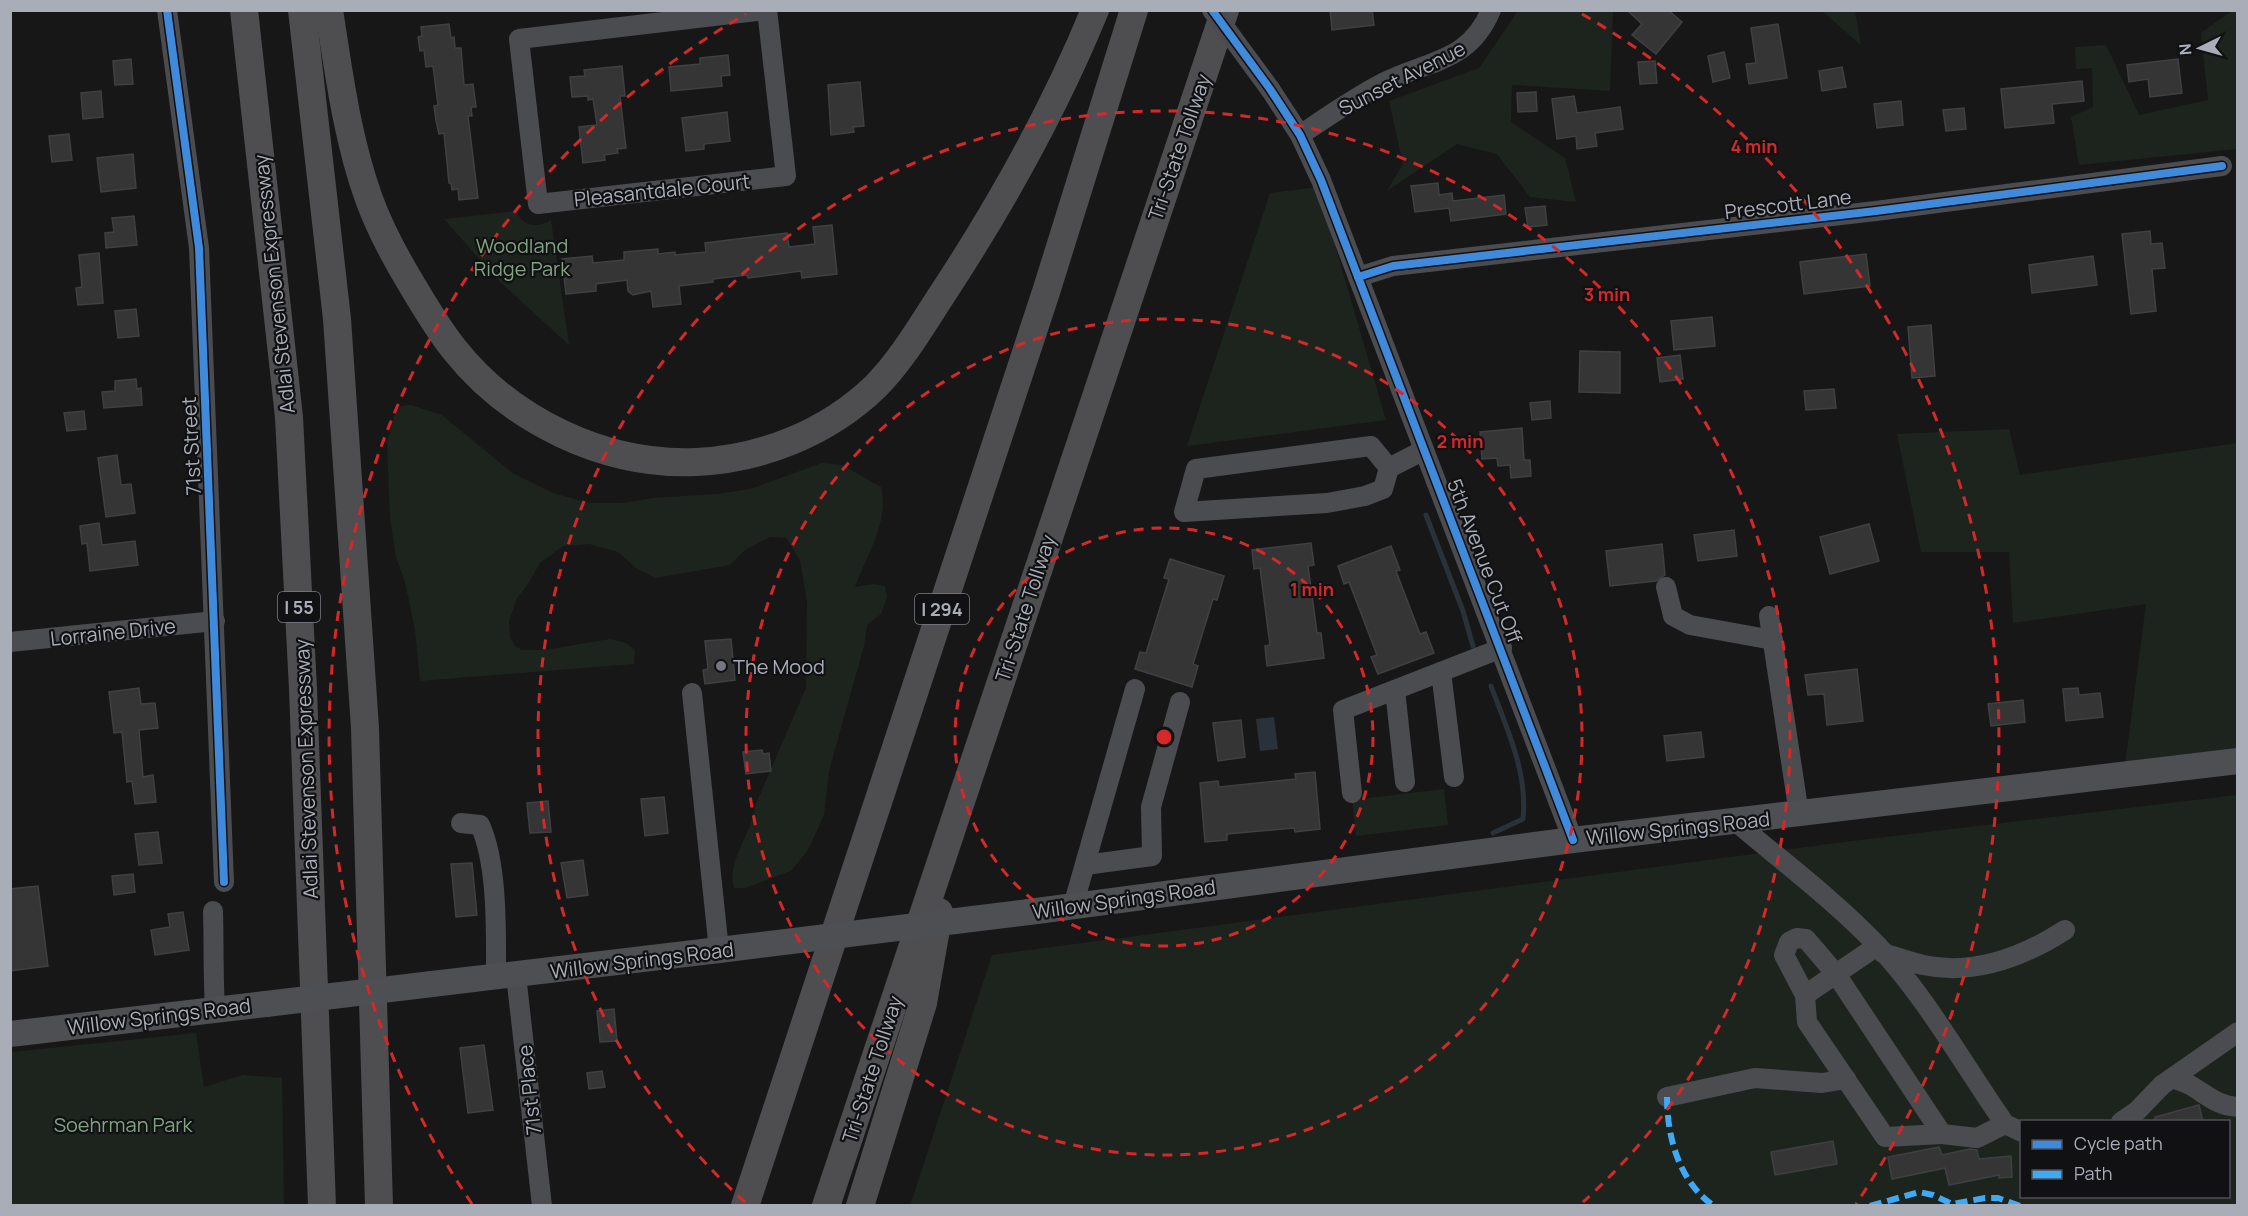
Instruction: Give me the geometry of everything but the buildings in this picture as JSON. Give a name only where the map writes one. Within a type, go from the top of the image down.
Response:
[{"type":"highway","name":"Adlai Stevenson Expressway","points":[[244,10],[289,417],[303,689],[322,1206]]},
{"type":"highway","points":[[302,10],[337,320],[365,728],[379,1206]]},
{"type":"highway","points":[[330,10],[344,107],[369,198],[391,250],[428,312],[455,351],[495,392],[536,421],[619,456],[669,464],[719,461],[765,452],[799,439],[842,414],[876,386],[907,348],[990,220],[1028,155],[1095,10]]},
{"type":"highway","name":"I 294","points":[[745,1206],[1046,292],[1134,10]]},
{"type":"highway","name":"Tri-State Tollway","points":[[826,1206],[1225,10]]},
{"type":"highway","points":[[860,1206],[923,1003],[956,816]]},
{"type":"main road","name":"Willow Springs Road","points":[[10,1034],[719,950],[1029,912],[1573,840],[2238,761]]},
{"type":"street","name":"71st Street","points":[[167,10],[199,248],[224,882]]},
{"type":"street","name":"Pleasantdale Court","points":[[766,10],[786,176],[538,204],[519,39],[766,10]]},
{"type":"street","name":"5th Avenue Cut Off","points":[[1212,10],[1270,88],[1300,135],[1321,180],[1502,648],[1573,840]]},
{"type":"street","name":"Sunset Avenue","points":[[1300,135],[1382,84],[1462,51],[1476,38],[1486,24],[1491,10]]},
{"type":"street","name":"Prescott Lane","points":[[1358,277],[1393,266],[1866,212],[2222,166]]},
{"type":"street","points":[[1389,468],[1371,446],[1196,469],[1184,512],[1327,503],[1365,496],[1383,489],[1389,468],[1424,450]]},
{"type":"street","points":[[1666,587],[1672,616],[1690,625],[1773,640]]},
{"type":"street","points":[[1769,616],[1799,814]]},
{"type":"street","name":"Lorraine Drive","points":[[10,642],[215,621]]},
{"type":"street","points":[[1352,793],[1344,710],[1502,648]]},
{"type":"street","points":[[1441,672],[1454,777]]},
{"type":"street","points":[[1072,906],[1135,689]]},
{"type":"street","points":[[1395,690],[1405,782]]},
{"type":"street","points":[[692,693],[719,950]]},
{"type":"street","points":[[1085,865],[1152,856],[1151,807],[1180,702]]},
{"type":"street","points":[[1736,822],[1824,897],[1880,949],[1919,998],[2013,1128],[1977,1138],[1942,1134],[1886,1137],[1807,1022],[1806,995],[1785,959],[1784,950],[1789,942],[1797,938],[1806,939],[1836,974],[1942,1134]]},
{"type":"street","name":"71st Place","points":[[461,824],[480,825],[486,837],[496,933],[506,976],[542,1206]]},
{"type":"street","points":[[213,911],[212,970],[215,1010]]},
{"type":"street","points":[[1880,949],[1923,965],[1954,969],[2004,960],[2038,947],[2065,930]]},
{"type":"street","points":[[1806,995],[1836,974],[1880,949]]},
{"type":"street","points":[[2124,1120],[2137,1111],[2162,1085],[2238,1032]]},
{"type":"street","points":[[1667,1098],[1755,1078],[1822,1083],[1846,1079]]},
{"type":"street","points":[[2172,1078],[2189,1084],[2215,1102],[2238,1107]]},
{"type":"green space","points":[[2233,10],[2238,11],[2237,149],[2079,165],[2071,117],[2093,107],[2092,68],[2076,69],[2075,47],[2106,45],[2139,115],[2208,100],[2201,33]]},
{"type":"green space","points":[[1613,11],[1610,91],[1512,85],[1511,122],[1565,158],[1576,202],[1530,197],[1497,154],[1457,144],[1387,191],[1403,164],[1389,101],[1479,68],[1517,12]]},
{"type":"green space","points":[[1822,11],[1855,11],[1861,45]]},
{"type":"green space","points":[[1318,187],[1386,420],[1187,446],[1270,193]]},
{"type":"green space","name":"Woodland Ridge Park","points":[[516,211],[526,223],[536,225],[551,220],[569,345],[499,281],[444,219]]},
{"type":"green space","points":[[411,405],[442,415],[512,473],[553,493],[589,503],[622,503],[750,489],[822,463],[842,465],[881,487],[883,500],[880,525],[855,587],[874,584],[885,586],[887,597],[881,614],[867,625],[864,646],[829,771],[824,815],[808,850],[791,871],[745,888],[734,888],[732,878],[736,858],[755,806],[806,688],[807,601],[800,560],[786,538],[770,537],[745,550],[730,565],[655,578],[636,568],[618,552],[589,544],[563,546],[540,563],[517,598],[509,621],[510,637],[515,646],[522,650],[545,650],[610,639],[626,643],[635,650],[634,664],[420,681],[415,630],[405,582],[396,557],[390,519],[387,442],[396,411],[401,406]]},
{"type":"green space","points":[[2009,429],[2020,475],[2237,443],[2237,751],[2125,765],[2146,604],[2013,623],[2009,552],[1921,552],[1897,434]]},
{"type":"green space","points":[[1444,789],[1448,825],[1356,836],[1352,800]]},
{"type":"green space","points":[[2237,795],[2237,1205],[910,1206],[992,955],[1852,841]]},
{"type":"green space","name":"Soehrman Park","points":[[196,1033],[204,1087],[243,1075],[282,1078],[284,1205],[11,1205],[11,1052]]},
{"type":"shaded area","points":[[1274,717],[1278,749],[1260,751],[1256,719]]},
{"type":"waterway","points":[[1426,515],[1463,611],[1473,646]]},
{"type":"waterway","points":[[1491,686],[1515,751],[1524,802],[1523,819],[1493,833]]},
{"type":"marked path","points":[[1667,1097],[1669,1128],[1677,1158],[1692,1184],[1714,1206]]},
{"type":"marked path","points":[[1870,1206],[1919,1192],[1933,1195],[1952,1204],[1998,1198],[2020,1206]]},
{"type":"cycle path","points":[[167,10],[199,248],[224,882]]},
{"type":"cycle path","points":[[1212,10],[1270,89],[1300,135],[1321,180],[1573,840]]},
{"type":"cycle path","points":[[1358,277],[1393,266],[1876,211],[2222,166]]},
{"type":"place","name":"The Mood","points":[[721,666]]}]
